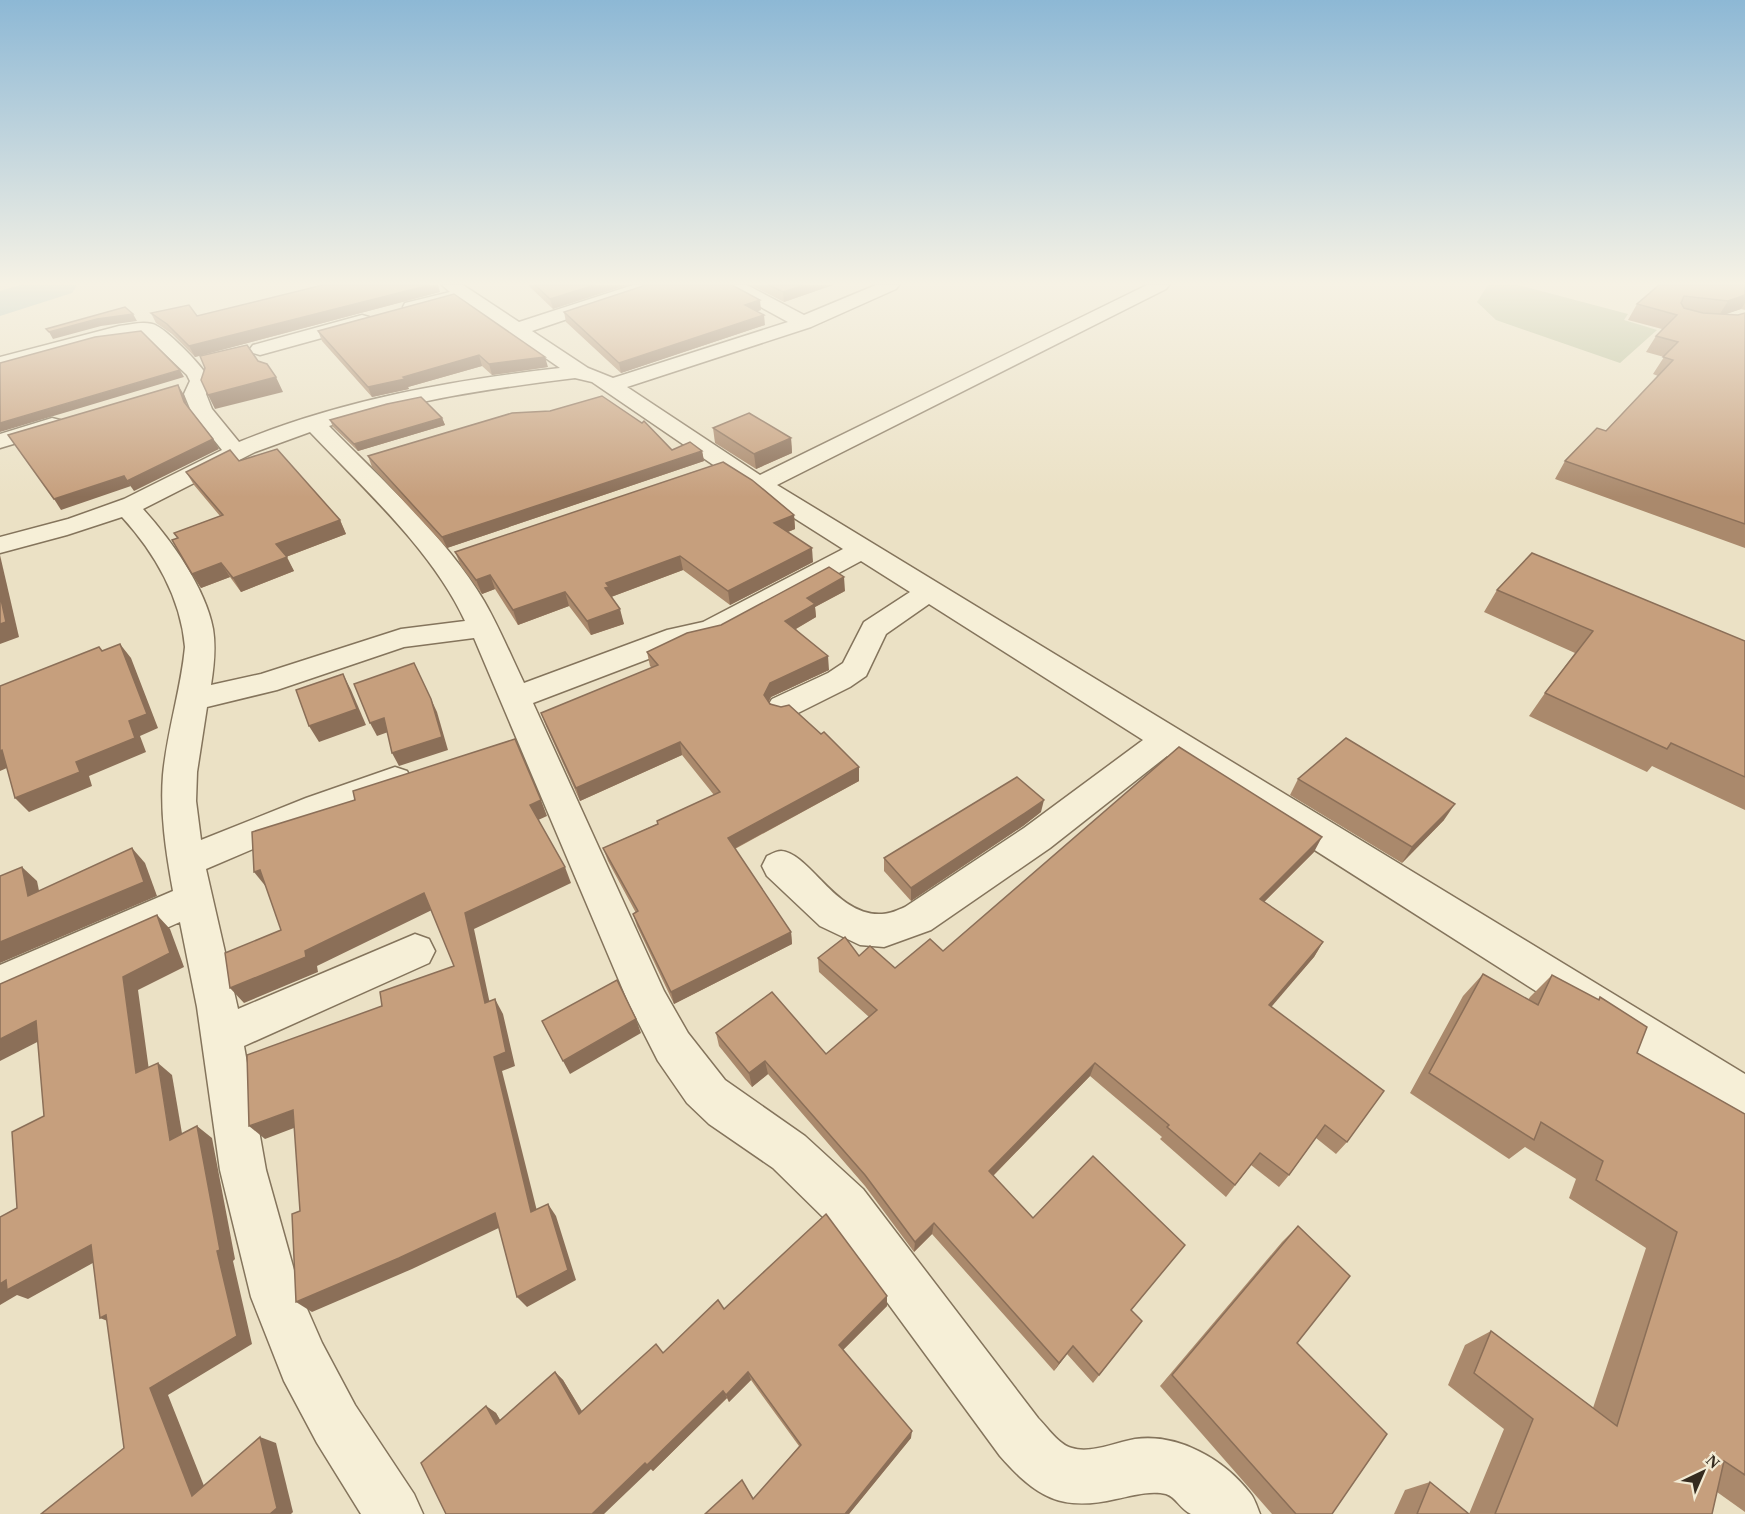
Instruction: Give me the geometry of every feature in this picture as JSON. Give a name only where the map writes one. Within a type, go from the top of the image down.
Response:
[{"type":"street","points":[[0,363],[27,356]]},
{"type":"street","points":[[178,356],[196,374],[195,394],[202,411],[235,451]]},
{"type":"street","points":[[557,356],[582,373]]},
{"type":"street","points":[[609,392],[709,356]]},
{"type":"street","points":[[759,485],[1018,356]]},
{"type":"street","points":[[178,388],[214,360]]},
{"type":"street","points":[[0,544],[64,528],[126,506],[235,451],[314,423],[447,393],[552,375],[582,373],[593,375],[609,392],[1745,1099]]},
{"type":"street","points":[[0,441],[67,421]]},
{"type":"street","points":[[314,423],[363,460],[450,558],[515,698],[515,742],[653,1014],[674,1050],[704,1090],[732,1114],[757,1129],[815,1173],[846,1206],[999,1411],[1042,1461],[1061,1473],[1076,1478],[1157,1464],[1182,1472],[1213,1496],[1230,1514]]},
{"type":"street","points":[[702,474],[727,464]]},
{"type":"street","points":[[126,506],[147,529],[171,564],[198,627],[200,647],[180,772],[179,801],[190,880],[222,1036],[243,1170],[276,1297],[303,1362],[336,1424],[394,1514]]},
{"type":"street","points":[[515,698],[677,637],[712,629],[862,550]]},
{"type":"street","points":[[783,707],[839,680],[855,669],[874,629],[929,591]]},
{"type":"street","points":[[191,700],[266,683],[401,638],[483,628]]},
{"type":"street","points":[[780,866],[833,915],[860,930],[884,931],[918,919],[1037,838],[1167,739]]},
{"type":"street","points":[[0,984],[318,807],[421,771]]},
{"type":"street","points":[[222,1036],[415,951]]},
{"type":"green space","points":[[1599,356],[1628,356],[1620,363]]},
{"type":"building","points":[[27,356],[166,356],[180,370],[0,423],[0,363]]},
{"type":"building","points":[[200,356],[254,356],[258,361],[267,364],[276,377],[208,395],[201,380],[205,368]]},
{"type":"building","points":[[340,356],[477,356],[403,377],[405,379],[368,387]]},
{"type":"building","points":[[480,356],[545,357],[489,364]]},
{"type":"building","points":[[611,356],[641,356],[619,363]]},
{"type":"building","points":[[1745,356],[1745,524],[1565,461],[1597,428],[1606,431],[1673,360],[1663,357]]},
{"type":"building","points":[[178,385],[184,402],[213,439],[127,481],[124,476],[54,499],[8,435]]},
{"type":"building","points":[[602,396],[642,423],[644,421],[672,450],[690,442],[702,451],[442,537],[368,456],[512,413],[550,411]]},
{"type":"building","points":[[421,397],[442,418],[354,444],[330,420],[387,404]]},
{"type":"building","points":[[749,413],[791,438],[754,454],[713,428]]},
{"type":"building","points":[[277,449],[340,520],[276,544],[287,557],[233,578],[221,563],[192,574],[172,540],[178,538],[174,533],[223,515],[186,472],[230,450],[239,461]]},
{"type":"building","points":[[723,462],[752,480],[794,515],[774,523],[812,548],[728,591],[680,556],[606,583],[609,587],[605,588],[620,609],[587,621],[565,592],[513,610],[490,575],[476,580],[455,552]]},
{"type":"building","points":[[1532,553],[1745,641],[1745,777],[1671,743],[1667,749],[1545,693],[1593,631],[1497,590]]},
{"type":"building","points":[[829,567],[844,577],[807,598],[815,604],[785,621],[828,656],[770,683],[764,695],[770,704],[781,707],[789,705],[821,734],[824,732],[859,767],[728,838],[791,932],[671,992],[633,914],[638,911],[603,848],[658,824],[657,821],[720,792],[680,742],[576,788],[541,713],[658,665],[647,652],[687,633],[721,625]]},
{"type":"building","points":[[0,595],[6,622],[0,624]]},
{"type":"building","points":[[120,644],[147,714],[129,721],[135,738],[76,762],[80,772],[15,798],[2,750],[0,751],[0,686],[99,647],[102,651]]},
{"type":"building","points":[[414,663],[431,699],[442,737],[392,753],[384,718],[370,723],[354,684]]},
{"type":"building","points":[[343,674],[357,709],[309,726],[296,690]]},
{"type":"building","points":[[1346,738],[1455,804],[1412,847],[1298,779]]},
{"type":"building","points":[[515,739],[541,800],[530,805],[565,867],[465,913],[485,1003],[495,999],[506,1052],[494,1057],[531,1212],[548,1204],[568,1270],[517,1297],[495,1213],[399,1258],[296,1302],[292,1214],[300,1211],[293,1110],[249,1126],[247,1055],[382,1006],[380,992],[454,966],[424,893],[305,951],[306,957],[230,988],[225,953],[281,930],[260,870],[254,872],[252,832],[355,800],[353,791]]},
{"type":"building","points":[[1179,747],[1322,837],[1260,899],[1323,942],[1269,1005],[1384,1091],[1347,1142],[1325,1125],[1289,1175],[1260,1153],[1235,1185],[1167,1127],[1169,1125],[1095,1063],[989,1171],[1033,1218],[1093,1156],[1185,1245],[1131,1310],[1142,1321],[1099,1375],[1073,1346],[1059,1363],[934,1223],[915,1242],[865,1175],[765,1061],[749,1073],[716,1033],[772,992],[826,1054],[877,1010],[818,958],[845,937],[859,956],[870,946],[895,968],[930,939],[943,951]]},
{"type":"building","points":[[1017,777],[1044,800],[911,888],[884,858]]},
{"type":"building","points":[[132,848],[144,882],[0,942],[0,876],[22,867],[28,896]]},
{"type":"building","points":[[157,915],[170,953],[123,977],[136,1073],[158,1063],[170,1140],[197,1126],[220,1250],[217,1251],[237,1336],[150,1388],[192,1496],[260,1437],[277,1508],[270,1514],[41,1514],[124,1448],[106,1315],[100,1318],[91,1245],[7,1290],[6,1280],[0,1284],[0,1217],[17,1208],[12,1132],[44,1116],[36,1021],[0,1039],[0,984]]},
{"type":"building","points":[[1483,974],[1538,1005],[1552,975],[1599,1000],[1600,997],[1647,1027],[1637,1053],[1745,1114],[1745,1475],[1724,1461],[1712,1514],[1495,1514],[1533,1419],[1474,1373],[1491,1331],[1617,1426],[1677,1232],[1596,1180],[1603,1161],[1541,1122],[1534,1140],[1429,1073]]},
{"type":"building","points":[[617,980],[636,1019],[563,1061],[542,1021]]},
{"type":"building","points":[[826,1214],[887,1296],[839,1345],[912,1431],[845,1514],[705,1514],[742,1480],[753,1499],[801,1445],[748,1372],[726,1395],[723,1391],[647,1465],[645,1463],[592,1514],[446,1514],[421,1463],[486,1406],[496,1424],[555,1372],[579,1414],[656,1344],[663,1353],[718,1300],[724,1309]]},
{"type":"building","points":[[1298,1226],[1350,1276],[1297,1343],[1387,1434],[1332,1514],[1296,1514],[1172,1375]]},
{"type":"building","points":[[1430,1482],[1469,1514],[1417,1514]]}]
